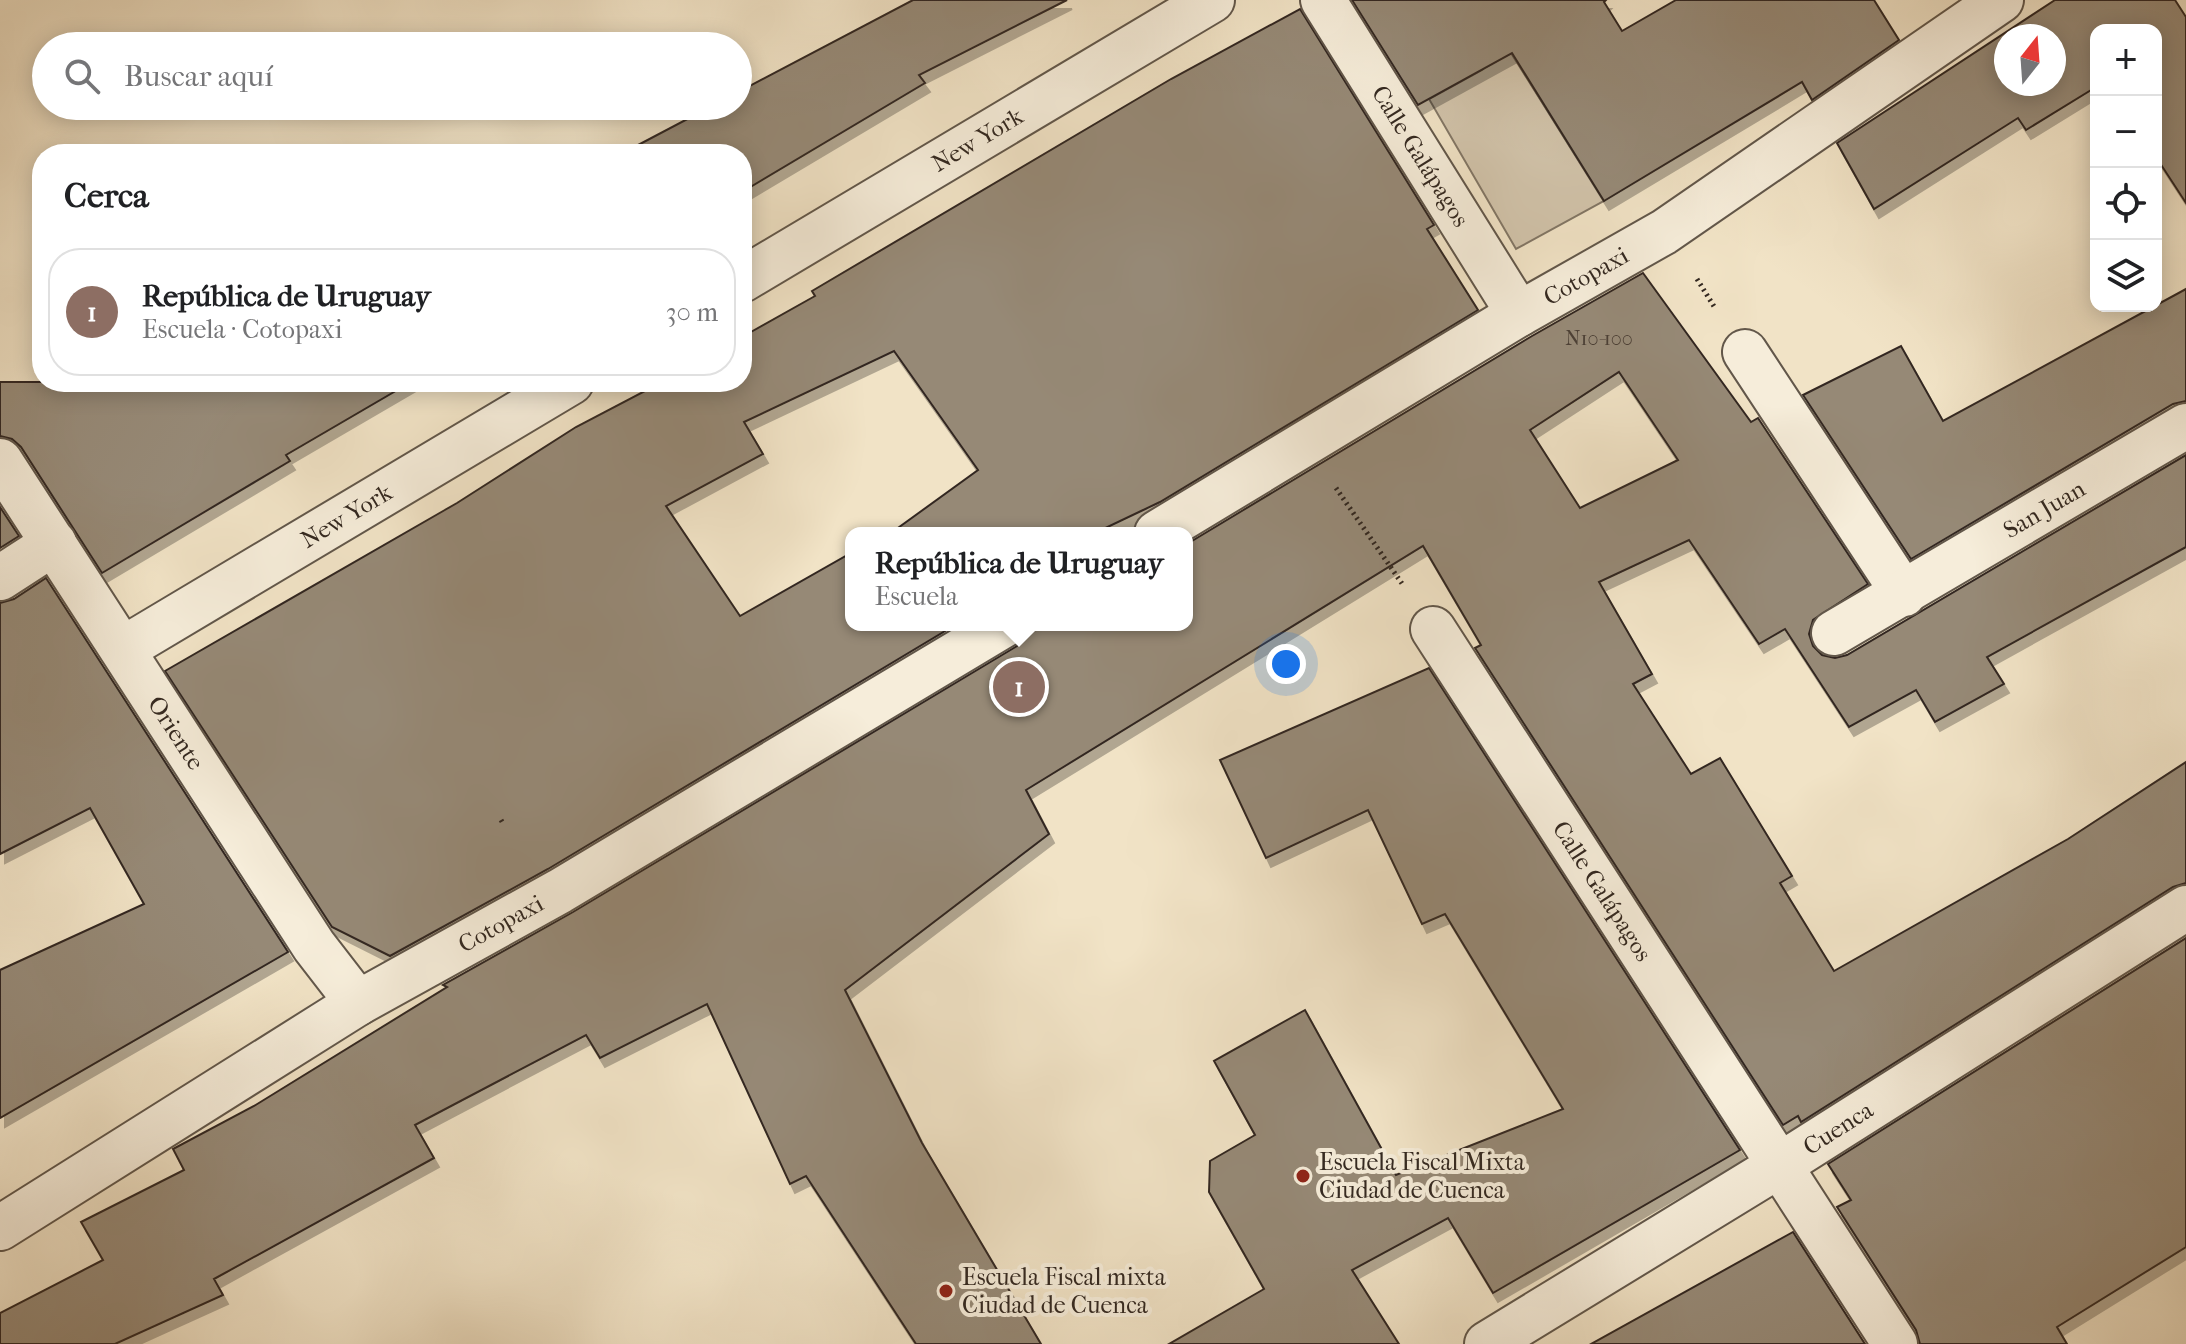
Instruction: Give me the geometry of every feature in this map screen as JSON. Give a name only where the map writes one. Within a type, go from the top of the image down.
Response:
[{"type":"street","name":"New York","points":[[752,274],[1212,0]]},
{"type":"street","name":"Calle Galápagos","points":[[1323,0],[1519,314]]},
{"type":"street","name":"Cotopaxi","points":[[1167,527],[1519,314],[1664,232],[2001,0]]},
{"type":"street","points":[[1745,352],[1904,594]]},
{"type":"street","name":"New York","points":[[123,649],[554,392]]},
{"type":"street","name":"San Juan","points":[[1834,633],[2186,426]]},
{"type":"street","name":"Oriente","points":[[0,461],[314,946],[358,1003]]},
{"type":"street","points":[[0,578],[54,543]]},
{"type":"street","name":"Calle Galápagos","points":[[1433,629],[1895,1344]]},
{"type":"street","name":"Cotopaxi","points":[[0,1228],[358,1003],[560,891],[994,631]]},
{"type":"street","name":"Cuenca","points":[[1487,1344],[1780,1165],[2186,908]]},
{"type":"path","points":[[1664,232],[1745,352]]},
{"type":"path","points":[[1306,443],[1433,629]]},
{"type":"shaded area","points":[[1506,45],[1604,201],[1516,249],[1429,99],[1482,70]]},
{"type":"building","points":[[913,0],[1067,0],[919,75],[925,83],[752,186],[752,144],[640,144],[685,120],[752,120],[752,85]]},
{"type":"building","points":[[1352,0],[1606,0],[1604,2],[1622,31],[1676,0],[1874,0],[1899,40],[1812,100],[1802,82],[1604,201],[1512,53],[1418,105]]},
{"type":"building","points":[[2055,0],[2175,0],[2186,17],[2186,203],[2162,166],[2162,24],[2090,24],[2090,91],[2026,130],[2018,118],[1874,209],[1837,143],[1994,40],[1994,96],[2066,96],[2066,24],[2018,24]]},
{"type":"building","points":[[1300,9],[1434,225],[1427,229],[1478,310],[1160,502],[1108,527],[899,527],[978,470],[894,351],[744,422],[763,454],[666,506],[740,616],[845,556],[845,631],[945,631],[548,869],[390,956],[332,927],[165,671],[457,503],[576,427],[643,392],[752,392],[752,331],[815,296],[812,291],[1171,79]]},
{"type":"building","points":[[1643,273],[1751,422],[1758,418],[1868,584],[1813,620],[1809,634],[1813,646],[1822,655],[1835,658],[1847,655],[2186,455],[2186,547],[1987,657],[2004,684],[1935,722],[1916,690],[1849,727],[1785,629],[1759,644],[1689,540],[1599,582],[1652,674],[1633,684],[1691,774],[1720,758],[1792,876],[1780,883],[1834,971],[2068,839],[2186,762],[2186,883],[2173,887],[1801,1122],[1798,1116],[1783,1125],[1475,648],[1481,645],[1423,546],[1026,790],[1049,834],[845,990],[922,1143],[1041,1344],[916,1344],[806,1176],[790,1184],[707,1004],[600,1058],[586,1035],[415,1125],[434,1158],[214,1279],[223,1295],[115,1344],[0,1344],[0,1313],[103,1260],[81,1222],[184,1170],[173,1149],[254,1106],[447,987],[443,985],[573,912],[1017,646],[1027,631],[1193,631],[1193,540],[1532,336]],"holes":[[[1619,372],[1678,460],[1580,508],[1530,430]]]},
{"type":"building","points":[[2186,289],[2186,401],[2173,404],[1911,559],[1803,395],[1901,346],[1943,421],[2144,312],[2162,312],[2162,302]]},
{"type":"building","points":[[0,382],[32,382],[32,392],[394,392],[286,455],[290,461],[102,573],[21,447],[12,439],[0,436]]},
{"type":"building","points":[[0,507],[19,536],[0,548]]},
{"type":"building","points":[[46,578],[288,952],[0,1118],[0,970],[144,904],[90,808],[0,854],[0,603],[14,599]]},
{"type":"building","points":[[1429,668],[1740,1150],[1493,1293],[1448,1218],[1352,1270],[1399,1344],[1169,1344],[1264,1289],[1209,1192],[1210,1161],[1255,1135],[1214,1061],[1305,1010],[1396,1175],[1563,1109],[1445,914],[1422,924],[1368,810],[1266,858],[1220,760]]},
{"type":"building","points":[[2186,938],[2186,1247],[2057,1327],[2067,1344],[1920,1344],[1916,1330],[1837,1207],[1851,1200],[1828,1164]]},
{"type":"building","points":[[1793,1232],[1865,1344],[1591,1344]]},
{"type":"place","name":"República de Uruguay","points":[[1019,687]]},
{"type":"place","name":"Escuela Fiscal Mixta Ciudad de Cuenca","points":[[1303,1176]]},
{"type":"place","name":"Escuela Fiscal mixta Ciudad de Cuenca","points":[[946,1291]]}]
